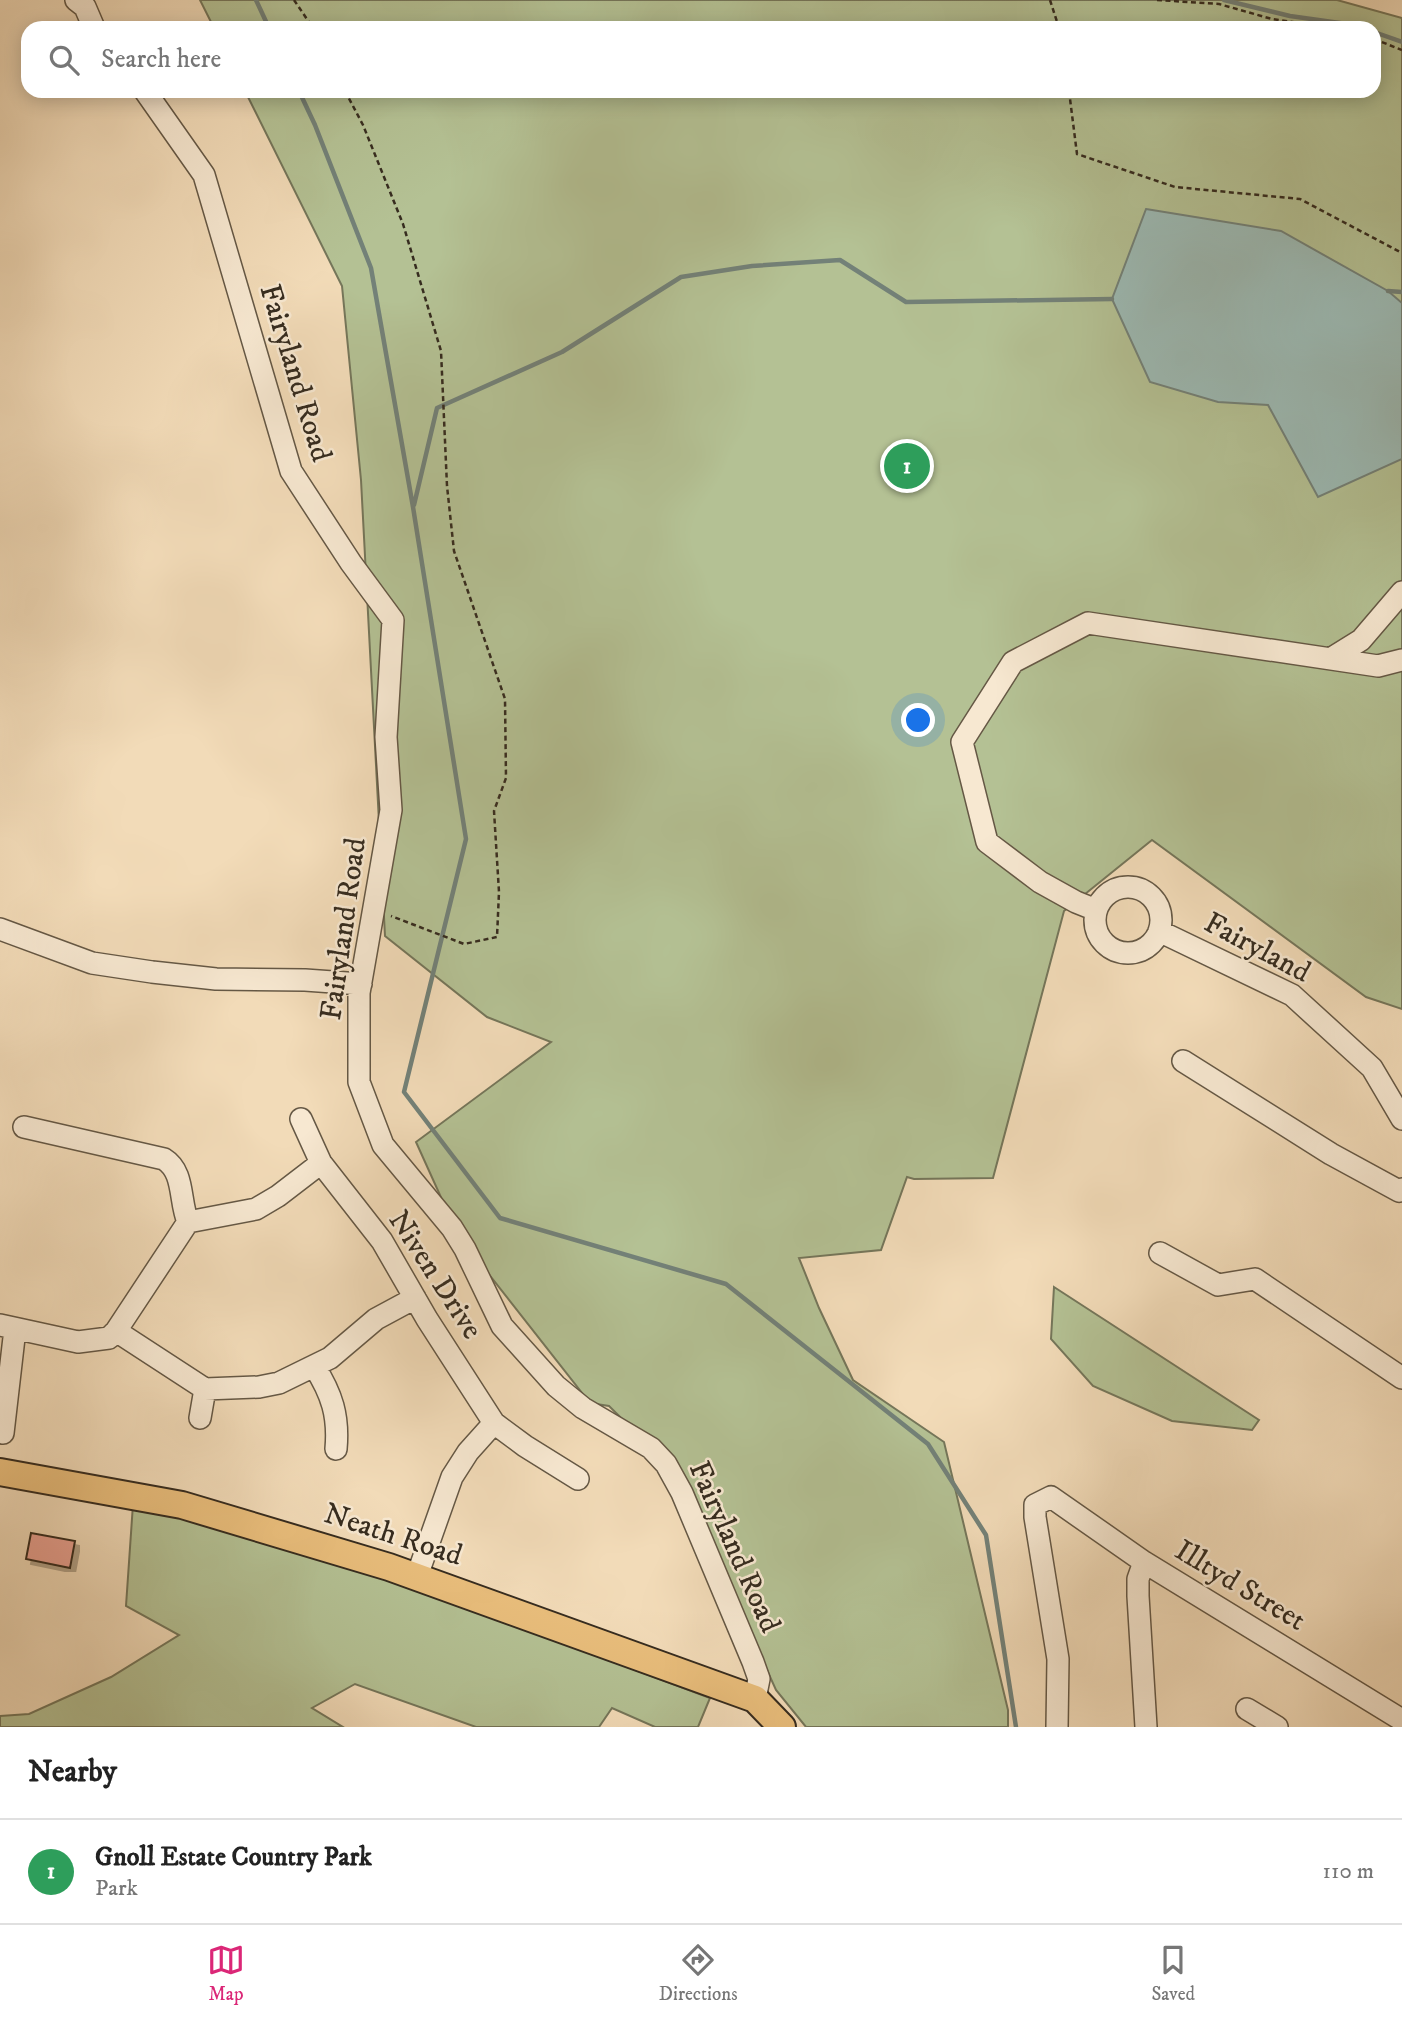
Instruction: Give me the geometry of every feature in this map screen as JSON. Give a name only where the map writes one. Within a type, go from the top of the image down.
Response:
[{"type":"main road","name":"Neath Road","points":[[0,1472],[182,1504],[417,1576],[755,1699]]},
{"type":"main road","points":[[755,1699],[782,1727]]},
{"type":"street","points":[[76,0],[85,7],[91,21]]},
{"type":"street","name":"Fairyland Road","points":[[150,98],[204,175],[291,471],[351,563],[393,620],[386,737],[391,810],[361,984],[359,1082],[383,1145],[452,1228],[502,1326],[556,1385],[583,1408],[651,1448],[666,1464],[682,1493],[753,1662],[759,1679],[755,1699]]},
{"type":"street","points":[[1332,658],[1361,640],[1402,592]]},
{"type":"street","points":[[1096,910],[1040,881],[987,842],[962,742],[1013,662],[1088,623],[1378,666],[1402,660]]},
{"type":"street","points":[[1121,888],[1139,889],[1156,903],[1160,914],[1159,930],[1154,940],[1145,948],[1123,953],[1110,948],[1102,940],[1096,930],[1096,910],[1110,892],[1121,888]]},
{"type":"street","points":[[0,929],[92,963],[216,979],[361,984]]},
{"type":"street","name":"Fairyland","points":[[1159,930],[1293,995],[1372,1068],[1402,1119]]},
{"type":"street","points":[[1183,1061],[1332,1154],[1399,1191],[1402,1189]]},
{"type":"street","name":"Niven Drive","points":[[301,1119],[321,1163],[382,1241],[494,1423]]},
{"type":"street","points":[[24,1126],[164,1159],[173,1165],[177,1175],[183,1210],[188,1222]]},
{"type":"street","points":[[3,1433],[7,1327],[78,1342],[109,1338],[188,1222],[256,1209],[321,1163]]},
{"type":"street","points":[[1160,1252],[1218,1285],[1255,1279],[1402,1378]]},
{"type":"street","points":[[116,1331],[205,1389],[259,1387],[279,1383],[330,1358],[376,1319],[415,1298]]},
{"type":"street","points":[[314,1366],[329,1389],[335,1407],[338,1429],[336,1449]]},
{"type":"street","points":[[200,1418],[205,1389]]},
{"type":"street","points":[[417,1576],[452,1476],[468,1452],[494,1423],[578,1479]]},
{"type":"street","name":"Illtyd Street","points":[[1056,1727],[1058,1659],[1035,1517],[1035,1505],[1051,1497],[1144,1562],[1402,1720]]},
{"type":"street","points":[[1144,1562],[1138,1578],[1138,1596],[1146,1727]]},
{"type":"street","points":[[1247,1709],[1277,1727]]},
{"type":"path","points":[[294,0],[308,21]]},
{"type":"path","points":[[1050,0],[1057,21]]},
{"type":"path","points":[[1157,0],[1219,4],[1285,21]]},
{"type":"path","points":[[1381,42],[1402,50]]},
{"type":"path","points":[[349,98],[363,125],[403,224],[441,351],[447,486],[454,551],[505,699],[506,778],[494,811],[499,892],[497,937],[464,944],[374,910]]},
{"type":"path","points":[[1070,98],[1077,154],[1175,187],[1300,199],[1402,253]]},
{"type":"green space","points":[[200,0],[1337,0],[1402,18],[1402,1009],[1366,997],[1152,840],[1064,911],[993,1178],[907,1177],[881,1250],[799,1258],[853,1380],[944,1442],[1008,1710],[1008,1727],[806,1727],[776,1690],[679,1475],[609,1406],[590,1403],[458,1235],[416,1142],[551,1042],[487,1017],[385,936],[361,480],[342,286],[248,98],[1381,98],[1381,21],[210,21]]},
{"type":"green space","points":[[1054,1287],[1259,1420],[1252,1430],[1172,1421],[1093,1386],[1051,1339]]},
{"type":"green space","points":[[133,1504],[361,1567],[710,1698],[698,1727],[655,1727],[612,1708],[599,1727],[476,1727],[355,1684],[312,1708],[343,1727],[0,1727],[0,1716],[29,1714],[111,1677],[179,1635],[126,1606]]},
{"type":"water","points":[[1146,209],[1281,231],[1388,291],[1402,303],[1402,459],[1318,497],[1268,405],[1218,402],[1150,382],[1112,299]]},
{"type":"building","points":[[31,1533],[75,1541],[70,1568],[26,1559]]},
{"type":"waterway","points":[[256,0],[266,21]]},
{"type":"waterway","points":[[1224,0],[1290,16],[1326,21]]},
{"type":"waterway","points":[[1381,34],[1402,42]]},
{"type":"waterway","points":[[302,98],[371,268],[413,507],[466,839],[404,1092],[500,1218],[726,1284],[928,1444],[986,1535],[1016,1727]]},
{"type":"waterway","points":[[414,505],[437,408],[562,352],[681,277],[752,266],[840,260],[906,302],[1112,299]]},
{"type":"waterway","points":[[1388,291],[1402,292]]},
{"type":"place","name":"Gnoll Estate Country Park","points":[[907,466]]}]
